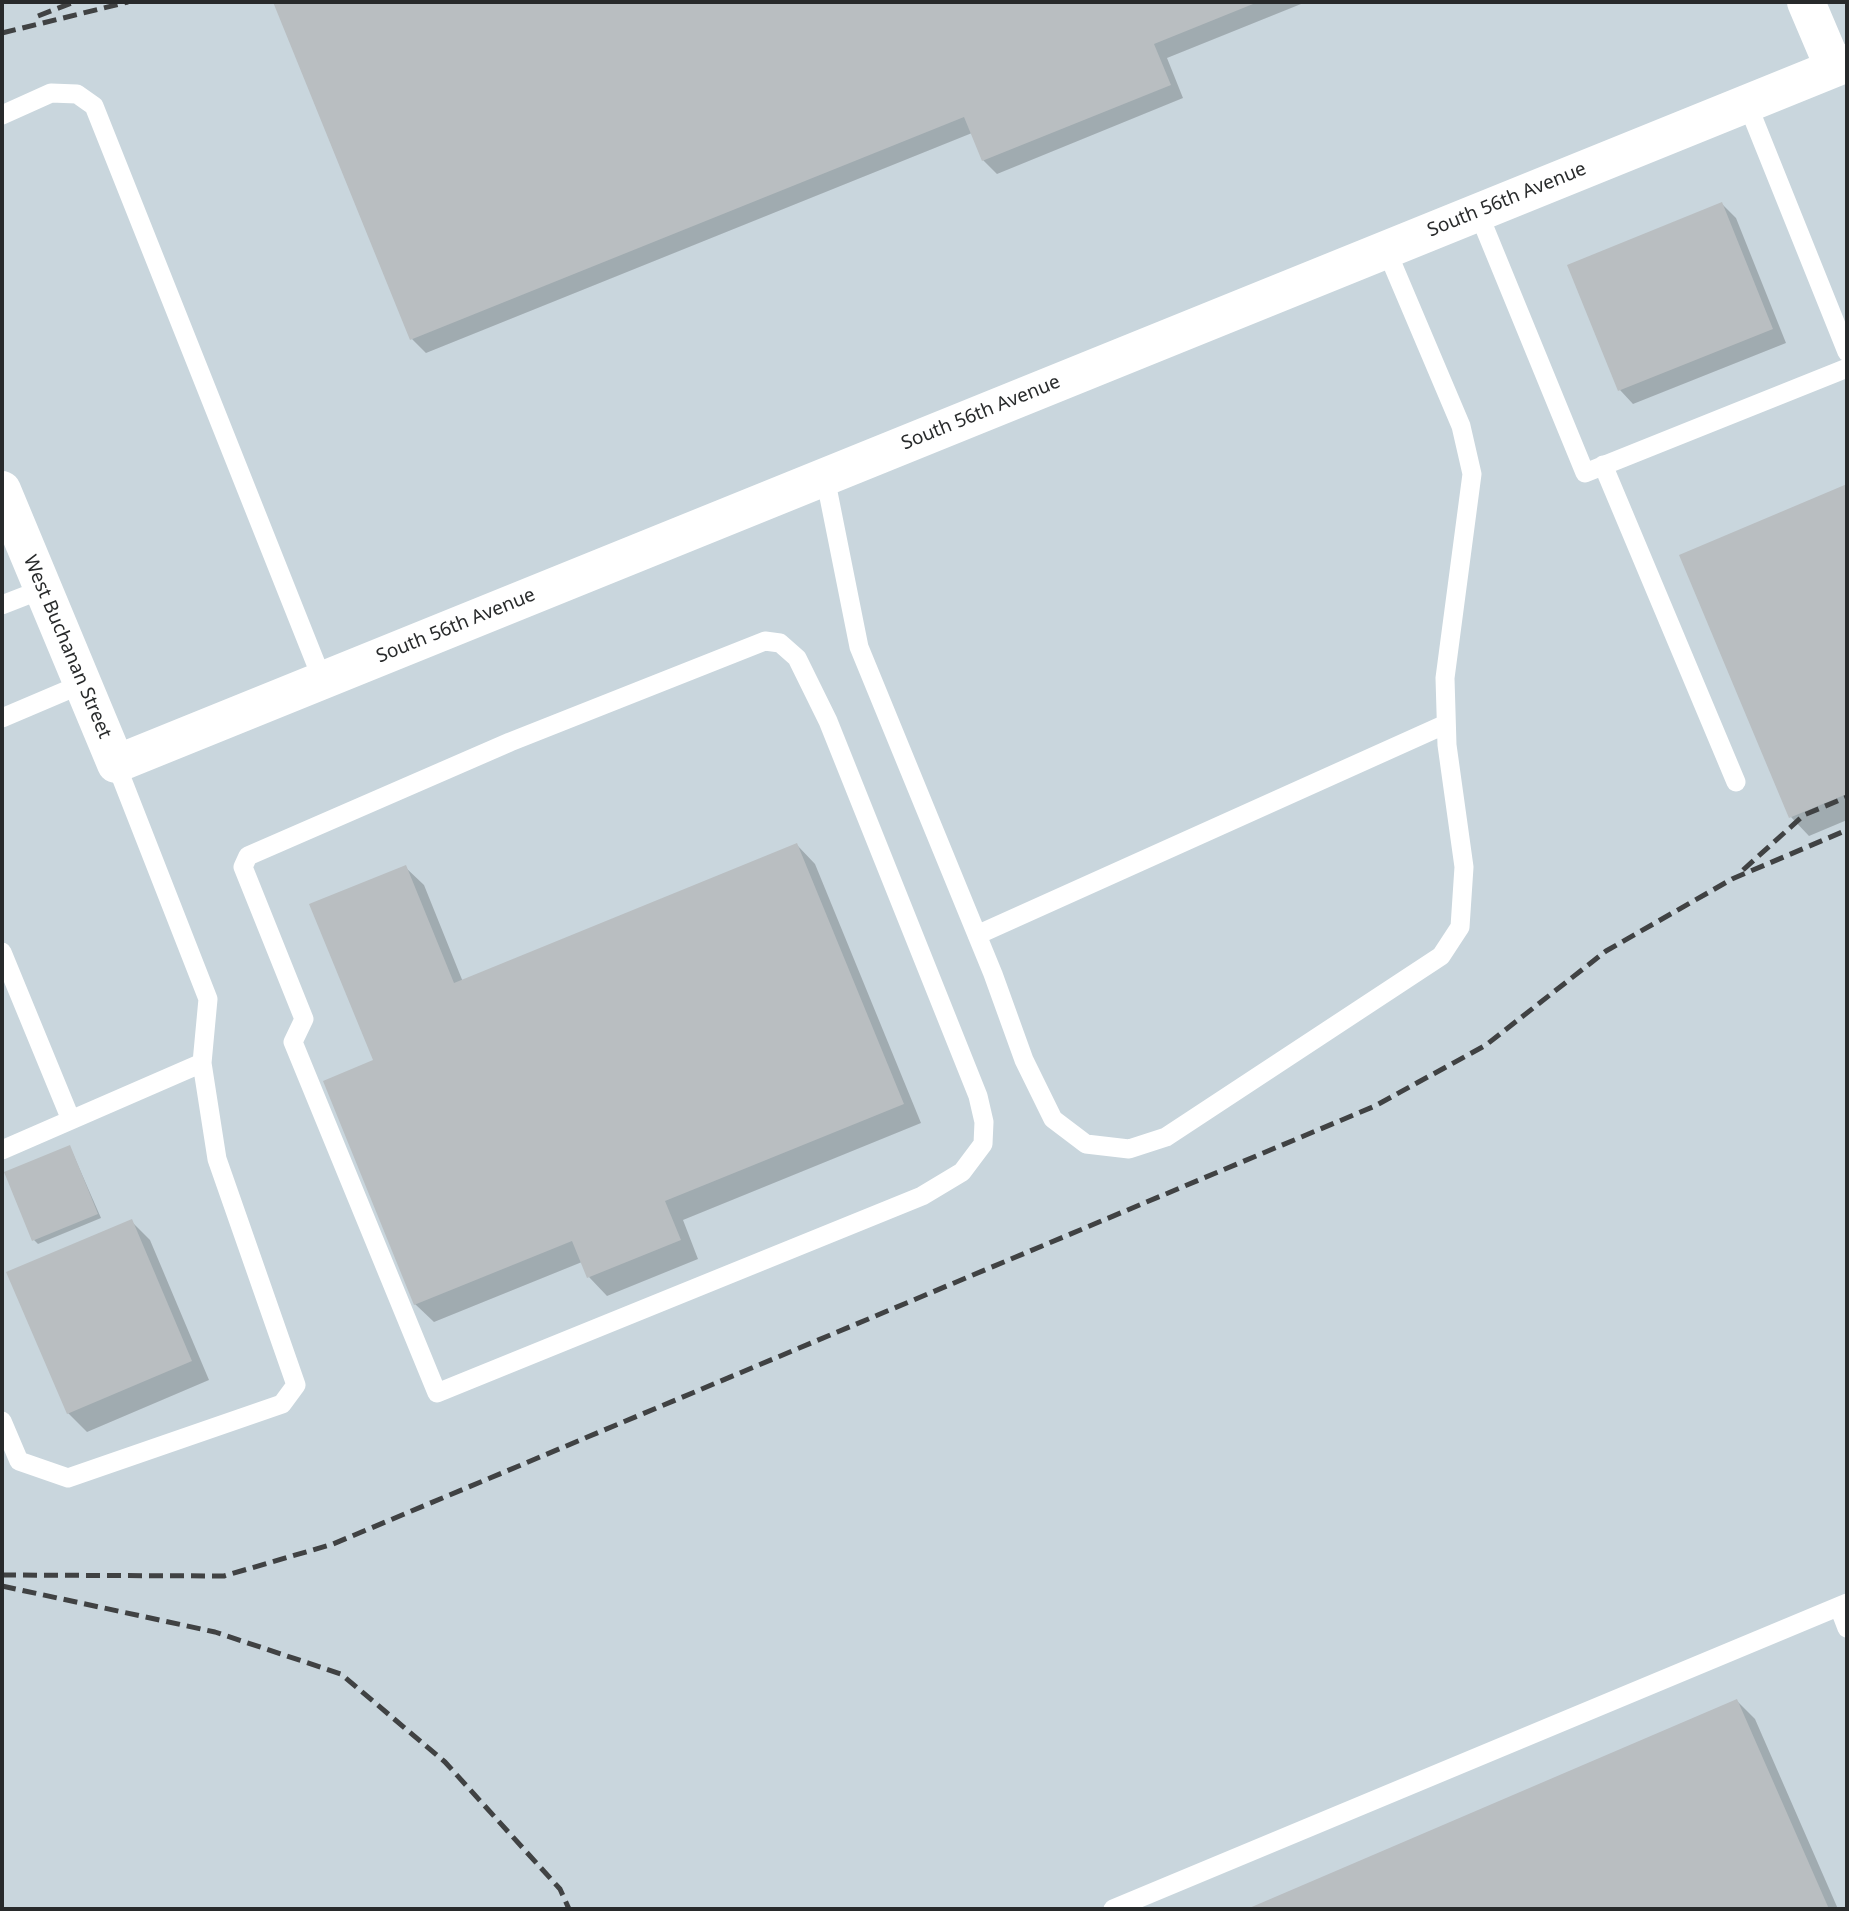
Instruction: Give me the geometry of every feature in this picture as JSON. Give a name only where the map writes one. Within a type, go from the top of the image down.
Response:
[{"type":"street","points":[[1806,2],[1840,66]]},
{"type":"street","name":"South 56th Avenue","points":[[116,764],[1840,66]]},
{"type":"street","name":"West Buchanan Street","points":[[2,490],[116,764]]},
{"type":"lane","points":[[2,116],[51,93],[77,94],[94,106],[322,680]]},
{"type":"lane","points":[[1747,103],[1847,352]]},
{"type":"lane","points":[[1478,212],[1585,472],[1847,368]]},
{"type":"lane","points":[[825,477],[859,647],[977,936],[1024,1060],[1054,1119],[1086,1143],[1129,1149],[1166,1137],[1441,956],[1460,926],[1464,867],[1446,724],[1445,678],[1472,474],[1461,426],[1386,249]]},
{"type":"lane","points":[[1603,465],[1736,782]]},
{"type":"lane","points":[[2,605],[43,589]]},
{"type":"lane","points":[[765,641],[779,643],[797,658],[838,747],[978,1096],[984,1122],[983,1144],[962,1172],[922,1196],[437,1392],[293,1042],[304,1019],[243,867],[248,856],[259,848],[510,742],[765,641]]},
{"type":"lane","points":[[2,718],[82,684]]},
{"type":"lane","points":[[977,936],[1446,724]]},
{"type":"lane","points":[[2,1420],[19,1461],[68,1478],[282,1404],[296,1385],[217,1159],[202,1063],[208,999],[116,764]]},
{"type":"lane","points":[[2,952],[71,1120]]},
{"type":"lane","points":[[2,1150],[202,1063]]},
{"type":"lane","points":[[1113,1909],[1843,1605],[1847,1628]]},
{"type":"shaded area","points":[[2,2],[1847,2],[1847,1909],[2,1909]]},
{"type":"building","points":[[273,2],[1258,2],[1154,44],[1171,85],[982,161],[964,117],[410,340]]},
{"type":"building","points":[[1722,202],[1773,329],[1618,391],[1567,265]]},
{"type":"building","points":[[1847,484],[1847,794],[1789,818],[1679,555]]},
{"type":"building","points":[[797,843],[904,1104],[665,1201],[681,1240],[587,1278],[572,1241],[414,1305],[323,1081],[373,1060],[309,904],[406,865],[454,983]]},
{"type":"building","points":[[70,1145],[98,1214],[32,1241],[4,1172]]},
{"type":"building","points":[[132,1219],[192,1361],[67,1414],[6,1272]]},
{"type":"building","points":[[1737,1699],[1829,1909],[1247,1909]]},
{"type":"railway","points":[[38,16],[74,2]]},
{"type":"railway","points":[[2,33],[128,2]]},
{"type":"railway","points":[[1743,870],[1804,815],[1847,797]]},
{"type":"railway","points":[[2,1575],[224,1576],[333,1544],[1375,1106],[1486,1045],[1606,951],[1732,879],[1847,830]]},
{"type":"railway","points":[[2,1586],[215,1632],[341,1674],[445,1762],[560,1889],[569,1909]]}]
